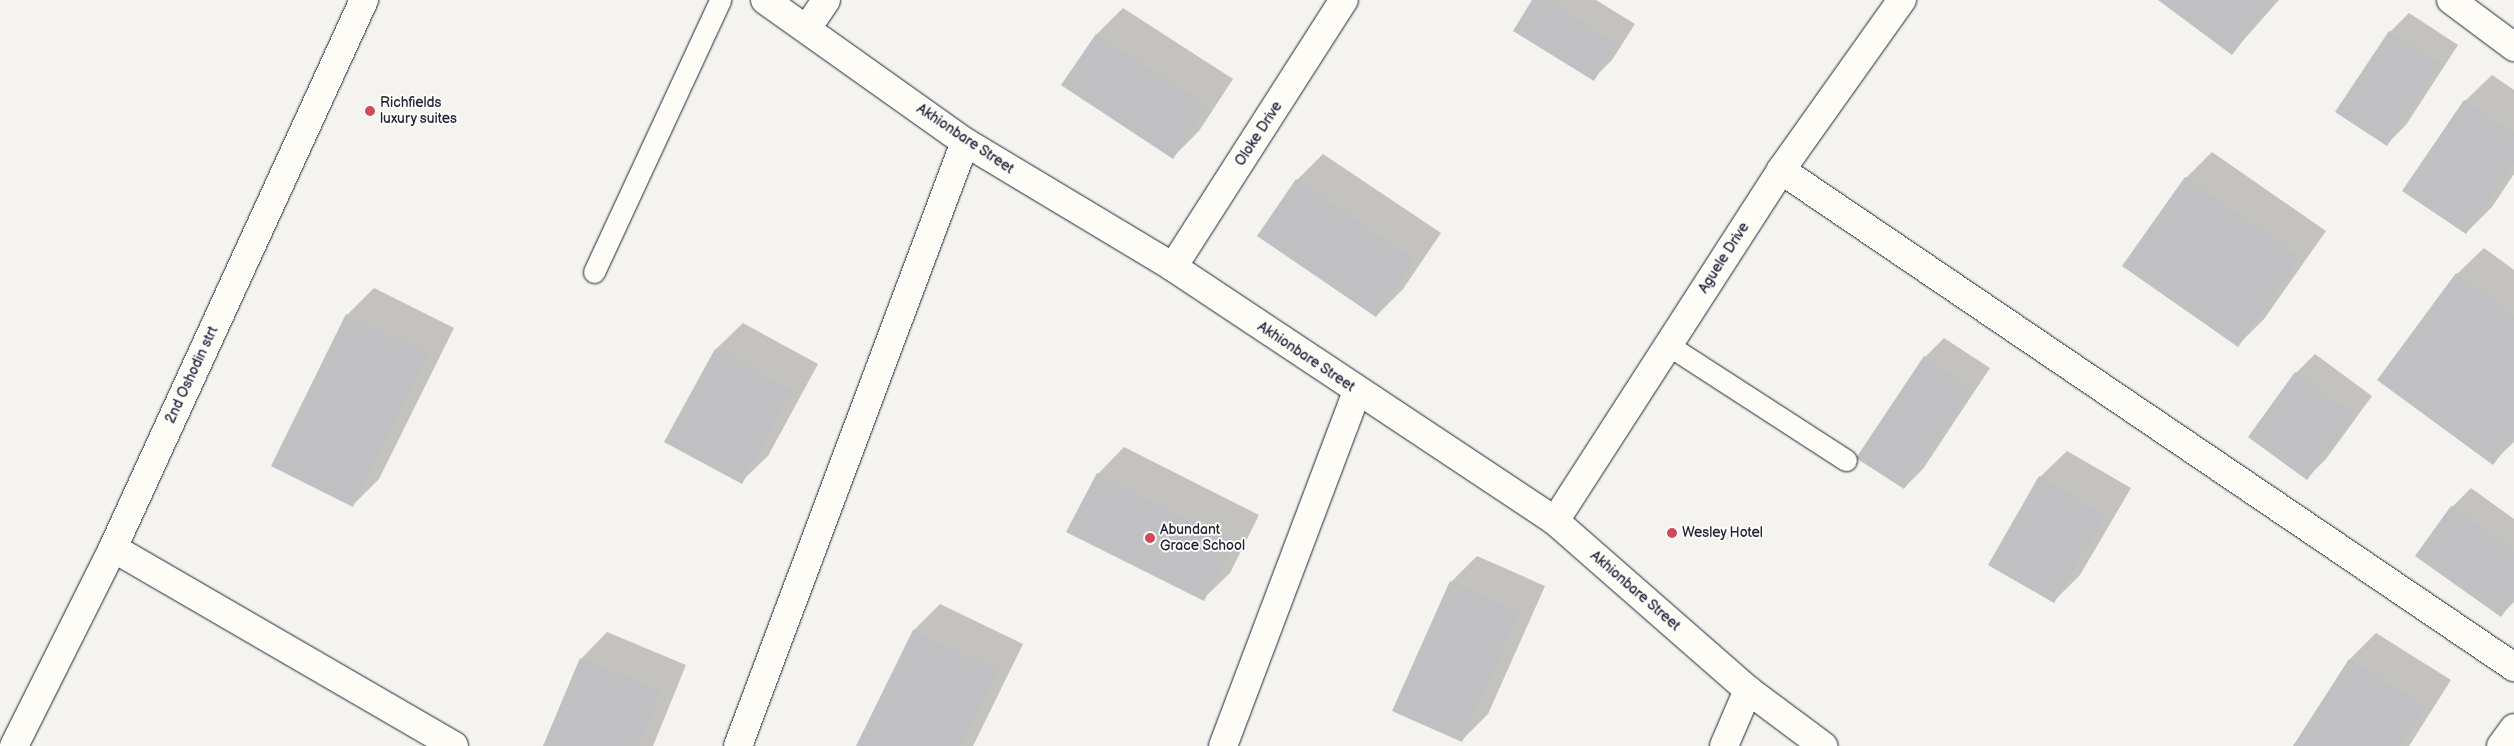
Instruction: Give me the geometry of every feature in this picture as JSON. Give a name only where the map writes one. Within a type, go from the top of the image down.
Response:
[{"type":"street","name":"2nd Oshodin strt","points":[[14,746],[113,548],[364,0]]},
{"type":"street","name":"Akhionbare Street","points":[[765,0],[808,28],[965,142],[1173,267],[1357,392],[1555,521],[1748,690],[1823,746]]},
{"type":"street","points":[[808,28],[826,0]]},
{"type":"street","name":"Oloke Drive","points":[[1173,267],[1344,0]]},
{"type":"street","name":"Aguele Drive","points":[[1555,521],[1781,170],[1902,0]]},
{"type":"street","points":[[2451,0],[2514,47]]},
{"type":"street","points":[[738,746],[965,142]]},
{"type":"street","points":[[1781,170],[2514,667]]},
{"type":"street","points":[[1223,746],[1357,392]]},
{"type":"street","points":[[113,548],[454,746]]},
{"type":"street","points":[[1724,746],[1748,690]]},
{"type":"street","points":[[2500,746],[2514,728]]},
{"type":"lane","points":[[594,272],[720,0]]},
{"type":"lane","points":[[1668,345],[1846,460]]},
{"type":"building","points":[[1532,0],[1546,0],[1616,43],[1594,81],[1513,31]]},
{"type":"building","points":[[2158,0],[2274,0],[2232,55]]},
{"type":"building","points":[[2389,31],[2440,64],[2387,146],[2335,112]]},
{"type":"building","points":[[1096,34],[1208,106],[1173,159],[1061,85]]},
{"type":"building","points":[[2464,100],[2514,134],[2514,164],[2466,234],[2402,191]]},
{"type":"building","points":[[2185,177],[2300,257],[2238,347],[2122,266]]},
{"type":"building","points":[[1296,179],[1415,260],[1376,317],[1257,236]]},
{"type":"building","points":[[2456,273],[2514,316],[2514,437],[2493,465],[2377,380]]},
{"type":"building","points":[[346,314],[428,354],[353,507],[271,466]]},
{"type":"building","points":[[715,349],[793,390],[742,484],[664,442]]},
{"type":"building","points":[[1924,356],[1971,388],[1904,489],[1856,458]]},
{"type":"building","points":[[2295,372],[2354,415],[2307,480],[2248,437]]},
{"type":"building","points":[[1097,473],[1234,542],[1204,601],[1066,532]]},
{"type":"building","points":[[2039,476],[2105,515],[2054,603],[1988,565]]},
{"type":"building","points":[[2451,506],[2514,551],[2514,599],[2501,617],[2415,556]]},
{"type":"building","points":[[1450,581],[1520,612],[1462,742],[1392,711]]},
{"type":"building","points":[[913,630],[998,671],[961,746],[856,746]]},
{"type":"building","points":[[580,658],[661,691],[638,746],[543,746]]},
{"type":"building","points":[[2349,659],[2425,706],[2400,746],[2293,746]]},
{"type":"place","name":"Richfields luxury suites","points":[[370,111]]},
{"type":"place","name":"Wesley Hotel","points":[[1672,533]]},
{"type":"place","name":"Abundant Grace School","points":[[1150,538]]}]
